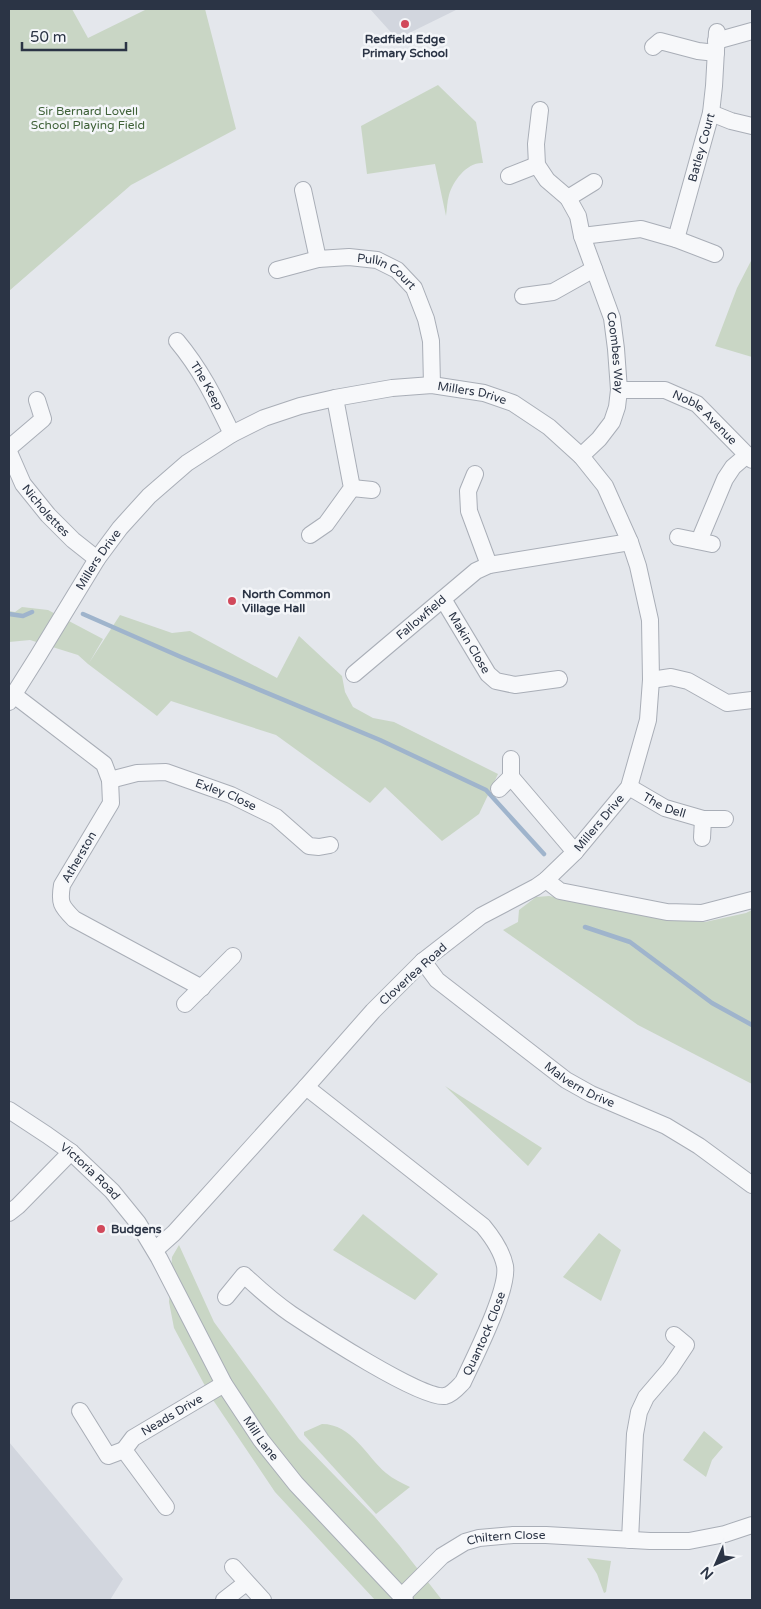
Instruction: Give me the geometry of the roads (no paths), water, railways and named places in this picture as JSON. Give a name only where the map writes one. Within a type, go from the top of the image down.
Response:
[{"type":"street","points":[[653,47],[660,41],[698,51],[716,42],[752,31]]},
{"type":"street","name":"Batley Court","points":[[676,239],[711,113],[716,42]]},
{"type":"street","points":[[509,176],[537,165],[536,144],[540,110]]},
{"type":"street","points":[[711,113],[731,121],[752,126]]},
{"type":"street","name":"Coombes Way","points":[[537,165],[547,180],[568,198],[578,216],[582,236],[612,318],[619,390],[617,407],[612,422],[599,439],[581,456]]},
{"type":"street","points":[[568,198],[594,182]]},
{"type":"street","points":[[303,190],[318,259]]},
{"type":"street","points":[[582,236],[641,229],[676,239],[715,254]]},
{"type":"street","name":"Pullin Court","points":[[277,270],[318,259],[349,257],[377,260],[396,270],[414,288],[426,319],[431,341],[432,385]]},
{"type":"street","points":[[523,296],[553,292],[594,269]]},
{"type":"street","name":"The Keep","points":[[177,341],[193,360],[206,380],[232,434]]},
{"type":"street","name":"Millers Drive","points":[[11,699],[97,559],[120,528],[149,496],[187,463],[232,434],[264,418],[300,406],[392,388],[432,385],[484,393],[513,403],[549,427],[581,456],[605,486],[630,542],[638,566],[650,620],[651,680],[648,720],[629,787],[575,852],[546,880]]},
{"type":"street","name":"Noble Avenue","points":[[619,390],[665,390],[697,404],[750,458]]},
{"type":"street","points":[[310,536],[330,527],[352,488],[335,398]]},
{"type":"street","points":[[9,448],[48,421],[36,400]]},
{"type":"street","name":"Nicholettes","points":[[9,452],[23,484],[72,540],[97,559]]},
{"type":"street","points":[[678,537],[706,542],[726,480],[733,467],[750,458]]},
{"type":"street","points":[[476,474],[468,492],[469,511],[490,565]]},
{"type":"street","points":[[352,488],[372,490]]},
{"type":"street","name":"Fallowfield","points":[[354,674],[380,642],[443,599],[476,571],[490,565],[630,542]]},
{"type":"street","name":"Makin Close","points":[[443,599],[488,674],[496,681],[533,690],[559,680]]},
{"type":"street","points":[[651,680],[670,677],[688,681],[727,703],[752,700]]},
{"type":"street","points":[[11,699],[104,764],[110,780]]},
{"type":"street","points":[[510,759],[511,777],[575,852]]},
{"type":"street","name":"Exley Close","points":[[110,780],[137,773],[166,772],[231,795],[276,817],[309,846],[330,845]]},
{"type":"street","points":[[498,788],[511,777]]},
{"type":"street","name":"Atherston","points":[[110,780],[111,803],[62,885],[60,900],[65,910],[74,919],[202,988]]},
{"type":"street","name":"The Dell","points":[[629,787],[665,808],[703,819],[726,819]]},
{"type":"street","name":"The Dell","points":[[702,838],[703,819]]},
{"type":"street","points":[[546,880],[560,891],[667,912],[702,913],[752,900]]},
{"type":"street","name":"Cloverlea Road","points":[[155,1250],[174,1233],[373,1010],[423,961],[482,916],[546,880]]},
{"type":"street","points":[[185,1004],[233,956]]},
{"type":"street","name":"Malvern Drive","points":[[423,961],[437,980],[566,1080],[591,1094],[666,1126],[699,1146],[752,1185]]},
{"type":"street","name":"Quantock Close","points":[[226,1297],[244,1275],[290,1313],[354,1355],[414,1387],[435,1396],[446,1396],[456,1390],[463,1382],[502,1292],[505,1268],[500,1252],[492,1237],[483,1226],[306,1087]]},
{"type":"street","name":"Victoria Road","points":[[9,1110],[71,1152],[112,1191],[138,1223],[155,1250]]},
{"type":"street","points":[[9,1212],[18,1206],[71,1152]]},
{"type":"street","name":"Mill Lane","points":[[155,1250],[224,1384],[260,1440],[296,1484],[403,1598]]},
{"type":"street","points":[[630,1540],[635,1434],[639,1412],[646,1397],[670,1369],[686,1346],[674,1335]]},
{"type":"street","name":"Neads Drive","points":[[124,1450],[133,1438],[224,1384]]},
{"type":"street","points":[[80,1411],[108,1456],[124,1450],[166,1507]]},
{"type":"street","name":"Chiltern Close","points":[[403,1598],[442,1556],[465,1542],[479,1538],[512,1535],[546,1535],[689,1541],[724,1534],[752,1525]]},
{"type":"street","points":[[233,1567],[263,1600]]},
{"type":"street","points":[[224,1600],[246,1583]]},
{"type":"waterway","points":[[9,614],[23,616],[32,612]]},
{"type":"waterway","points":[[83,614],[380,740],[486,790],[544,854]]},
{"type":"waterway","points":[[585,927],[630,942],[712,1003],[752,1025]]},
{"type":"place","name":"Redfield Edge Primary School","points":[[405,24]]},
{"type":"place","name":"North Common Village Hall","points":[[232,601]]},
{"type":"place","name":"Budgens","points":[[101,1229]]},
{"type":"park label","name":"Sir Bernard Lovell School Playing Field","points":[[88,118]]}]
